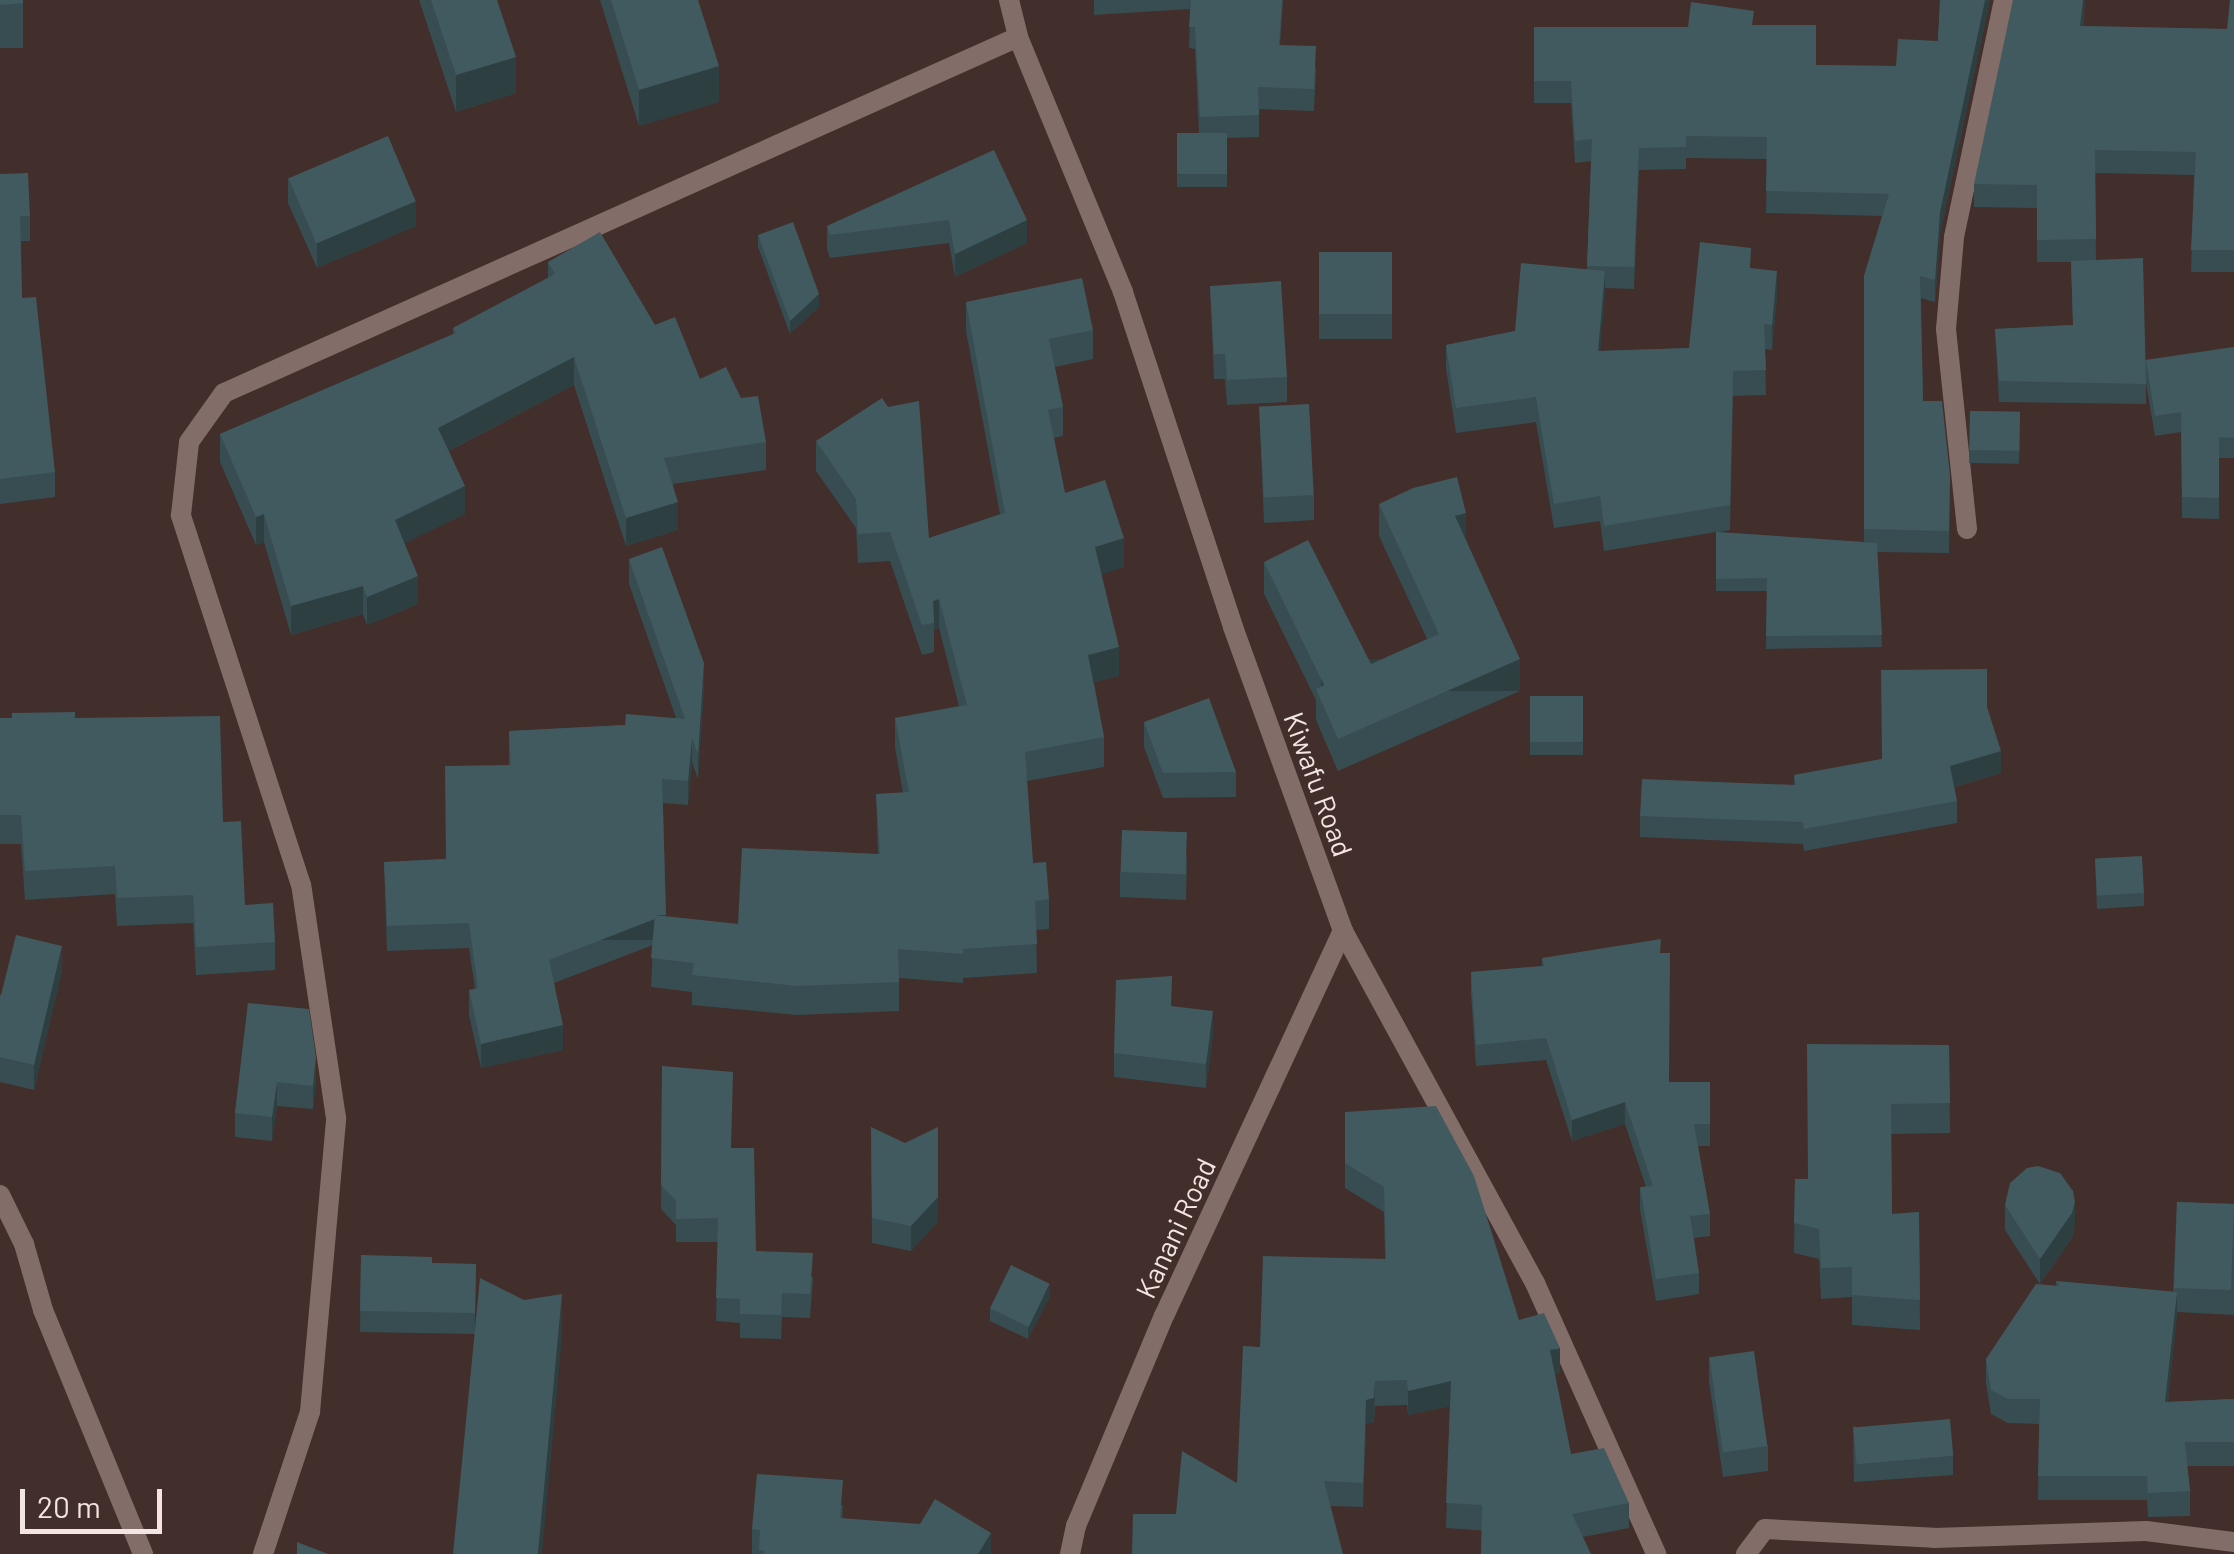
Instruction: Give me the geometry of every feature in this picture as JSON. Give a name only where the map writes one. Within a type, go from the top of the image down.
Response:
[{"type":"street","name":"Kiwafu Road","points":[[1009,0],[1018,38],[1123,292],[1233,627],[1343,931],[1535,1284],[1656,1554]]},
{"type":"street","points":[[1967,529],[1946,329],[1954,237],[2004,0]]},
{"type":"street","points":[[262,1554],[310,1412],[336,1118],[301,885],[181,515],[189,442],[224,393],[1018,38]]},
{"type":"street","name":"Kanani Road","points":[[1070,1554],[1076,1526],[1164,1316],[1343,931]]},
{"type":"street","points":[[0,1196],[24,1244],[43,1310],[143,1554]]},
{"type":"street","points":[[1746,1554],[1764,1529],[1934,1538],[2146,1530],[2234,1542]]},
{"type":"building","points":[[0,0],[23,0],[23,3],[0,5]]},
{"type":"building","points":[[431,0],[497,0],[516,57],[456,75]]},
{"type":"building","points":[[611,0],[698,0],[719,66],[639,90]]},
{"type":"building","points":[[1191,0],[1282,0],[1279,45],[1316,46],[1314,89],[1258,87],[1259,115],[1200,117],[1195,27],[1189,27]]},
{"type":"building","points":[[1940,0],[1985,0],[1940,212],[1935,280],[1920,276],[1923,401],[1942,401],[1950,475],[1949,531],[1864,529],[1864,276],[1889,194],[1766,191],[1767,137],[1686,136],[1686,147],[1639,148],[1634,267],[1587,266],[1592,139],[1575,141],[1571,81],[1534,81],[1534,27],[1688,27],[1691,2],[1754,11],[1752,25],[1816,25],[1816,65],[1896,66],[1898,39],[1938,41]]},
{"type":"building","points":[[2013,0],[2083,0],[2080,26],[2227,29],[2230,0],[2234,0],[2234,250],[2191,250],[2196,152],[2095,150],[2096,239],[2037,240],[2037,185],[1974,184]]},
{"type":"building","points":[[1177,133],[1227,133],[1227,174],[1177,174]]},
{"type":"building","points":[[388,136],[416,201],[316,244],[289,178]]},
{"type":"building","points":[[994,150],[1027,220],[955,254],[949,220],[830,235],[827,226]]},
{"type":"building","points":[[28,173],[30,216],[20,216],[22,298],[36,297],[55,472],[0,479],[0,174]]},
{"type":"building","points":[[793,222],[819,294],[790,321],[758,235]]},
{"type":"building","points":[[600,232],[655,325],[675,317],[700,379],[726,367],[741,398],[758,396],[766,442],[664,458],[678,502],[626,518],[574,357],[438,428],[465,486],[395,520],[418,576],[367,597],[363,586],[291,606],[264,514],[256,517],[220,434],[456,333],[453,328],[555,274],[548,262]]},
{"type":"building","points":[[1700,242],[1751,248],[1750,268],[1777,271],[1772,325],[1764,324],[1766,370],[1733,371],[1730,505],[1604,526],[1600,496],[1554,504],[1536,397],[1456,408],[1446,345],[1515,331],[1521,263],[1605,271],[1598,351],[1689,348]]},
{"type":"building","points":[[1319,252],[1392,252],[1392,314],[1319,314]]},
{"type":"building","points":[[2143,258],[2146,384],[1999,381],[1995,329],[2073,325],[2071,261]]},
{"type":"building","points":[[1082,278],[1093,330],[1049,339],[1063,407],[1048,410],[1065,493],[1105,480],[1124,538],[1095,547],[1119,647],[1088,655],[1104,737],[1025,752],[1033,863],[1046,862],[1049,899],[1035,901],[1037,944],[963,949],[963,954],[898,949],[899,982],[797,986],[692,975],[694,963],[651,958],[655,915],[738,924],[742,848],[880,854],[876,794],[909,792],[895,718],[967,705],[939,599],[933,601],[934,623],[922,625],[890,532],[858,534],[856,499],[816,441],[882,398],[888,407],[919,401],[929,538],[1005,513],[966,302]]},
{"type":"building","points":[[1281,281],[1287,377],[1227,380],[1225,354],[1214,354],[1210,286]]},
{"type":"building","points":[[2234,347],[2234,438],[2219,437],[2219,498],[2182,497],[2181,412],[2155,416],[2146,360]]},
{"type":"building","points":[[1309,404],[1314,495],[1264,497],[1259,407]]},
{"type":"building","points":[[1970,411],[2020,412],[2019,451],[1969,450]]},
{"type":"building","points":[[1457,477],[1466,513],[1455,516],[1520,659],[1338,739],[1316,689],[1324,685],[1264,562],[1308,540],[1371,664],[1439,634],[1379,504],[1413,488]]},
{"type":"building","points":[[1716,532],[1877,543],[1882,635],[1766,636],[1767,578],[1716,579]]},
{"type":"building","points":[[662,547],[704,663],[698,754],[692,738],[688,781],[662,779],[666,915],[655,915],[655,919],[549,960],[563,1025],[481,1044],[469,990],[478,988],[469,923],[387,926],[384,862],[446,859],[445,766],[511,765],[509,731],[625,725],[626,714],[685,719],[629,559]]},
{"type":"building","points":[[1987,669],[1987,707],[2001,751],[1950,766],[1957,801],[1804,829],[1803,822],[1640,816],[1642,779],[1796,785],[1794,775],[1882,759],[1881,670]]},
{"type":"building","points":[[1530,696],[1583,696],[1583,742],[1530,742]]},
{"type":"building","points":[[1209,698],[1236,772],[1163,773],[1144,722]]},
{"type":"building","points":[[75,712],[75,718],[220,716],[223,822],[241,821],[245,905],[273,903],[275,942],[196,947],[193,895],[117,898],[115,866],[25,871],[21,815],[0,815],[0,718],[12,718],[12,713]]},
{"type":"building","points":[[1122,830],[1187,832],[1185,874],[1121,872]]},
{"type":"building","points":[[2142,856],[2144,893],[2097,895],[2095,858]]},
{"type":"building","points":[[16,935],[62,946],[34,1065],[0,1057],[0,995]]},
{"type":"building","points":[[1661,939],[1660,953],[1670,953],[1669,1082],[1710,1082],[1710,1124],[1694,1124],[1710,1214],[1690,1216],[1699,1273],[1656,1279],[1640,1187],[1653,1186],[1625,1102],[1572,1120],[1546,1038],[1476,1045],[1471,972],[1544,966],[1542,958]]},
{"type":"building","points":[[1172,976],[1171,1006],[1213,1011],[1206,1064],[1114,1053],[1116,980]]},
{"type":"building","points":[[248,1003],[309,1009],[316,1057],[313,1086],[277,1082],[272,1117],[235,1113]]},
{"type":"building","points":[[1807,1044],[1949,1045],[1950,1103],[1891,1104],[1892,1214],[1919,1212],[1920,1300],[1852,1295],[1852,1267],[1821,1268],[1819,1229],[1794,1223],[1795,1179],[1808,1179]]},
{"type":"building","points":[[662,1066],[733,1072],[731,1148],[754,1148],[756,1251],[813,1253],[810,1294],[782,1293],[781,1315],[740,1314],[740,1299],[716,1298],[718,1218],[676,1219],[676,1201],[661,1185]]},
{"type":"building","points":[[1436,1106],[1474,1176],[1519,1320],[1544,1313],[1560,1348],[1550,1350],[1571,1454],[1604,1448],[1629,1503],[1572,1514],[1591,1554],[1481,1554],[1482,1505],[1446,1503],[1451,1381],[1408,1391],[1407,1380],[1375,1381],[1374,1398],[1366,1400],[1363,1483],[1324,1481],[1343,1554],[1132,1554],[1133,1514],[1176,1514],[1182,1451],[1237,1483],[1243,1346],[1260,1347],[1263,1256],[1386,1259],[1384,1187],[1345,1163],[1345,1112]]},
{"type":"building","points":[[871,1127],[905,1143],[938,1127],[938,1197],[911,1226],[872,1218]]},
{"type":"building","points":[[2038,1166],[2060,1173],[2073,1191],[2075,1202],[2072,1213],[2040,1259],[2005,1205],[2010,1183],[2027,1168]]},
{"type":"building","points":[[2177,1202],[2234,1204],[2231,1290],[2174,1288]]},
{"type":"building","points":[[361,1255],[432,1257],[432,1263],[476,1264],[475,1313],[360,1311]]},
{"type":"building","points":[[1011,1265],[1050,1284],[1029,1327],[990,1308]]},
{"type":"building","points":[[480,1278],[524,1300],[562,1294],[538,1554],[453,1554]]},
{"type":"building","points":[[2056,1281],[2177,1292],[2165,1402],[2234,1399],[2234,1442],[2185,1442],[2190,1491],[2148,1493],[2147,1476],[2038,1476],[2040,1399],[2008,1399],[1991,1390],[1986,1359],[2036,1284],[2060,1286]]},
{"type":"building","points":[[1754,1351],[1767,1446],[1723,1452],[1709,1357]]},
{"type":"building","points":[[1950,1419],[1953,1456],[1857,1464],[1853,1427]]},
{"type":"building","points":[[757,1474],[843,1480],[840,1518],[920,1524],[935,1499],[991,1533],[978,1554],[764,1554],[759,1550],[760,1530],[752,1529]]},
{"type":"building","points":[[297,1542],[328,1554],[297,1554]]}]
